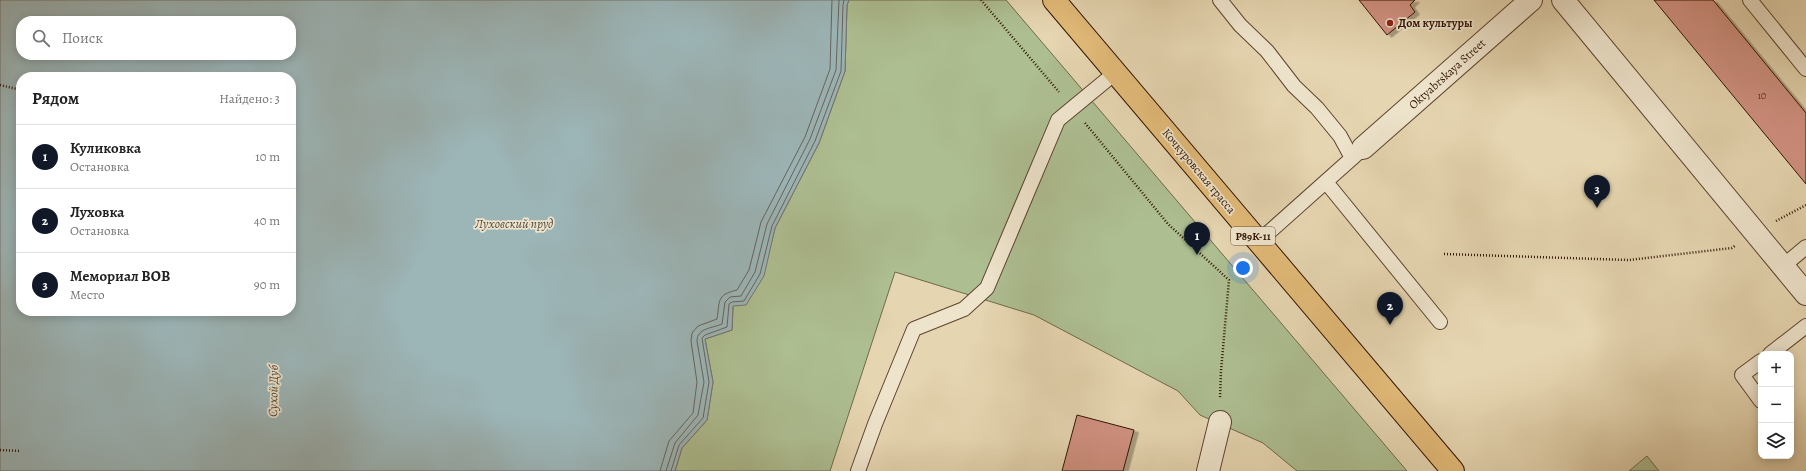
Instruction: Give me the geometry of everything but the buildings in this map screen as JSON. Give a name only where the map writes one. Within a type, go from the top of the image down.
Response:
[{"type":"main road","name":"Кочкуровская трасса","points":[[1054,0],[1453,471]]},
{"type":"street","name":"Oktyabrskaya Street","points":[[1358,153],[1530,0]]},
{"type":"street","points":[[1563,0],[1782,267],[1806,294]]},
{"type":"street","points":[[1208,471],[1220,422]]},
{"type":"lane","points":[[1220,0],[1240,25],[1267,51],[1294,86],[1326,119],[1340,136],[1358,153],[1258,242]]},
{"type":"lane","points":[[1750,0],[1806,69]]},
{"type":"lane","points":[[858,471],[874,424],[914,328],[964,309],[987,288],[1058,120],[1115,73]]},
{"type":"lane","points":[[1326,182],[1440,322]]},
{"type":"lane","points":[[1782,267],[1806,247]]},
{"type":"lane","points":[[1774,351],[1806,326]]},
{"type":"lane","points":[[1758,363],[1742,375],[1758,397]]},
{"type":"path","points":[[981,0],[1062,95]]},
{"type":"path","points":[[0,85],[16,89]]},
{"type":"path","points":[[1082,119],[1168,224],[1229,280],[1221,371],[1220,422]]},
{"type":"path","points":[[1444,254],[1629,260],[1732,248],[1754,233],[1806,204]]},
{"type":"path","points":[[0,450],[21,451]]},
{"type":"green space","points":[[849,0],[1006,0],[1407,471],[1297,471],[1263,443],[1200,415],[1178,391],[1034,315],[895,272],[830,471],[675,471],[682,448],[707,420],[713,382],[705,339],[732,330],[733,306],[763,276],[775,228],[819,143],[845,71],[847,5]]},
{"type":"green space","points":[[1647,456],[1659,471],[1629,471]]},
{"type":"water","name":"Луховский пруд","points":[[0,0],[849,0],[847,5],[845,71],[819,143],[775,228],[764,276],[746,305],[733,306],[732,330],[705,339],[713,382],[707,420],[682,448],[675,471],[0,471]]},
{"type":"place","name":"Дом культуры","points":[[1390,23]]},
{"type":"place","name":"Мемориал ВОВ","points":[[1597,208]]},
{"type":"place","name":"Куликовка","points":[[1197,255]]},
{"type":"place","name":"Луховка","points":[[1390,325]]},
{"type":"water label","name":"Сухой Дуб","points":[[273,391]]}]
